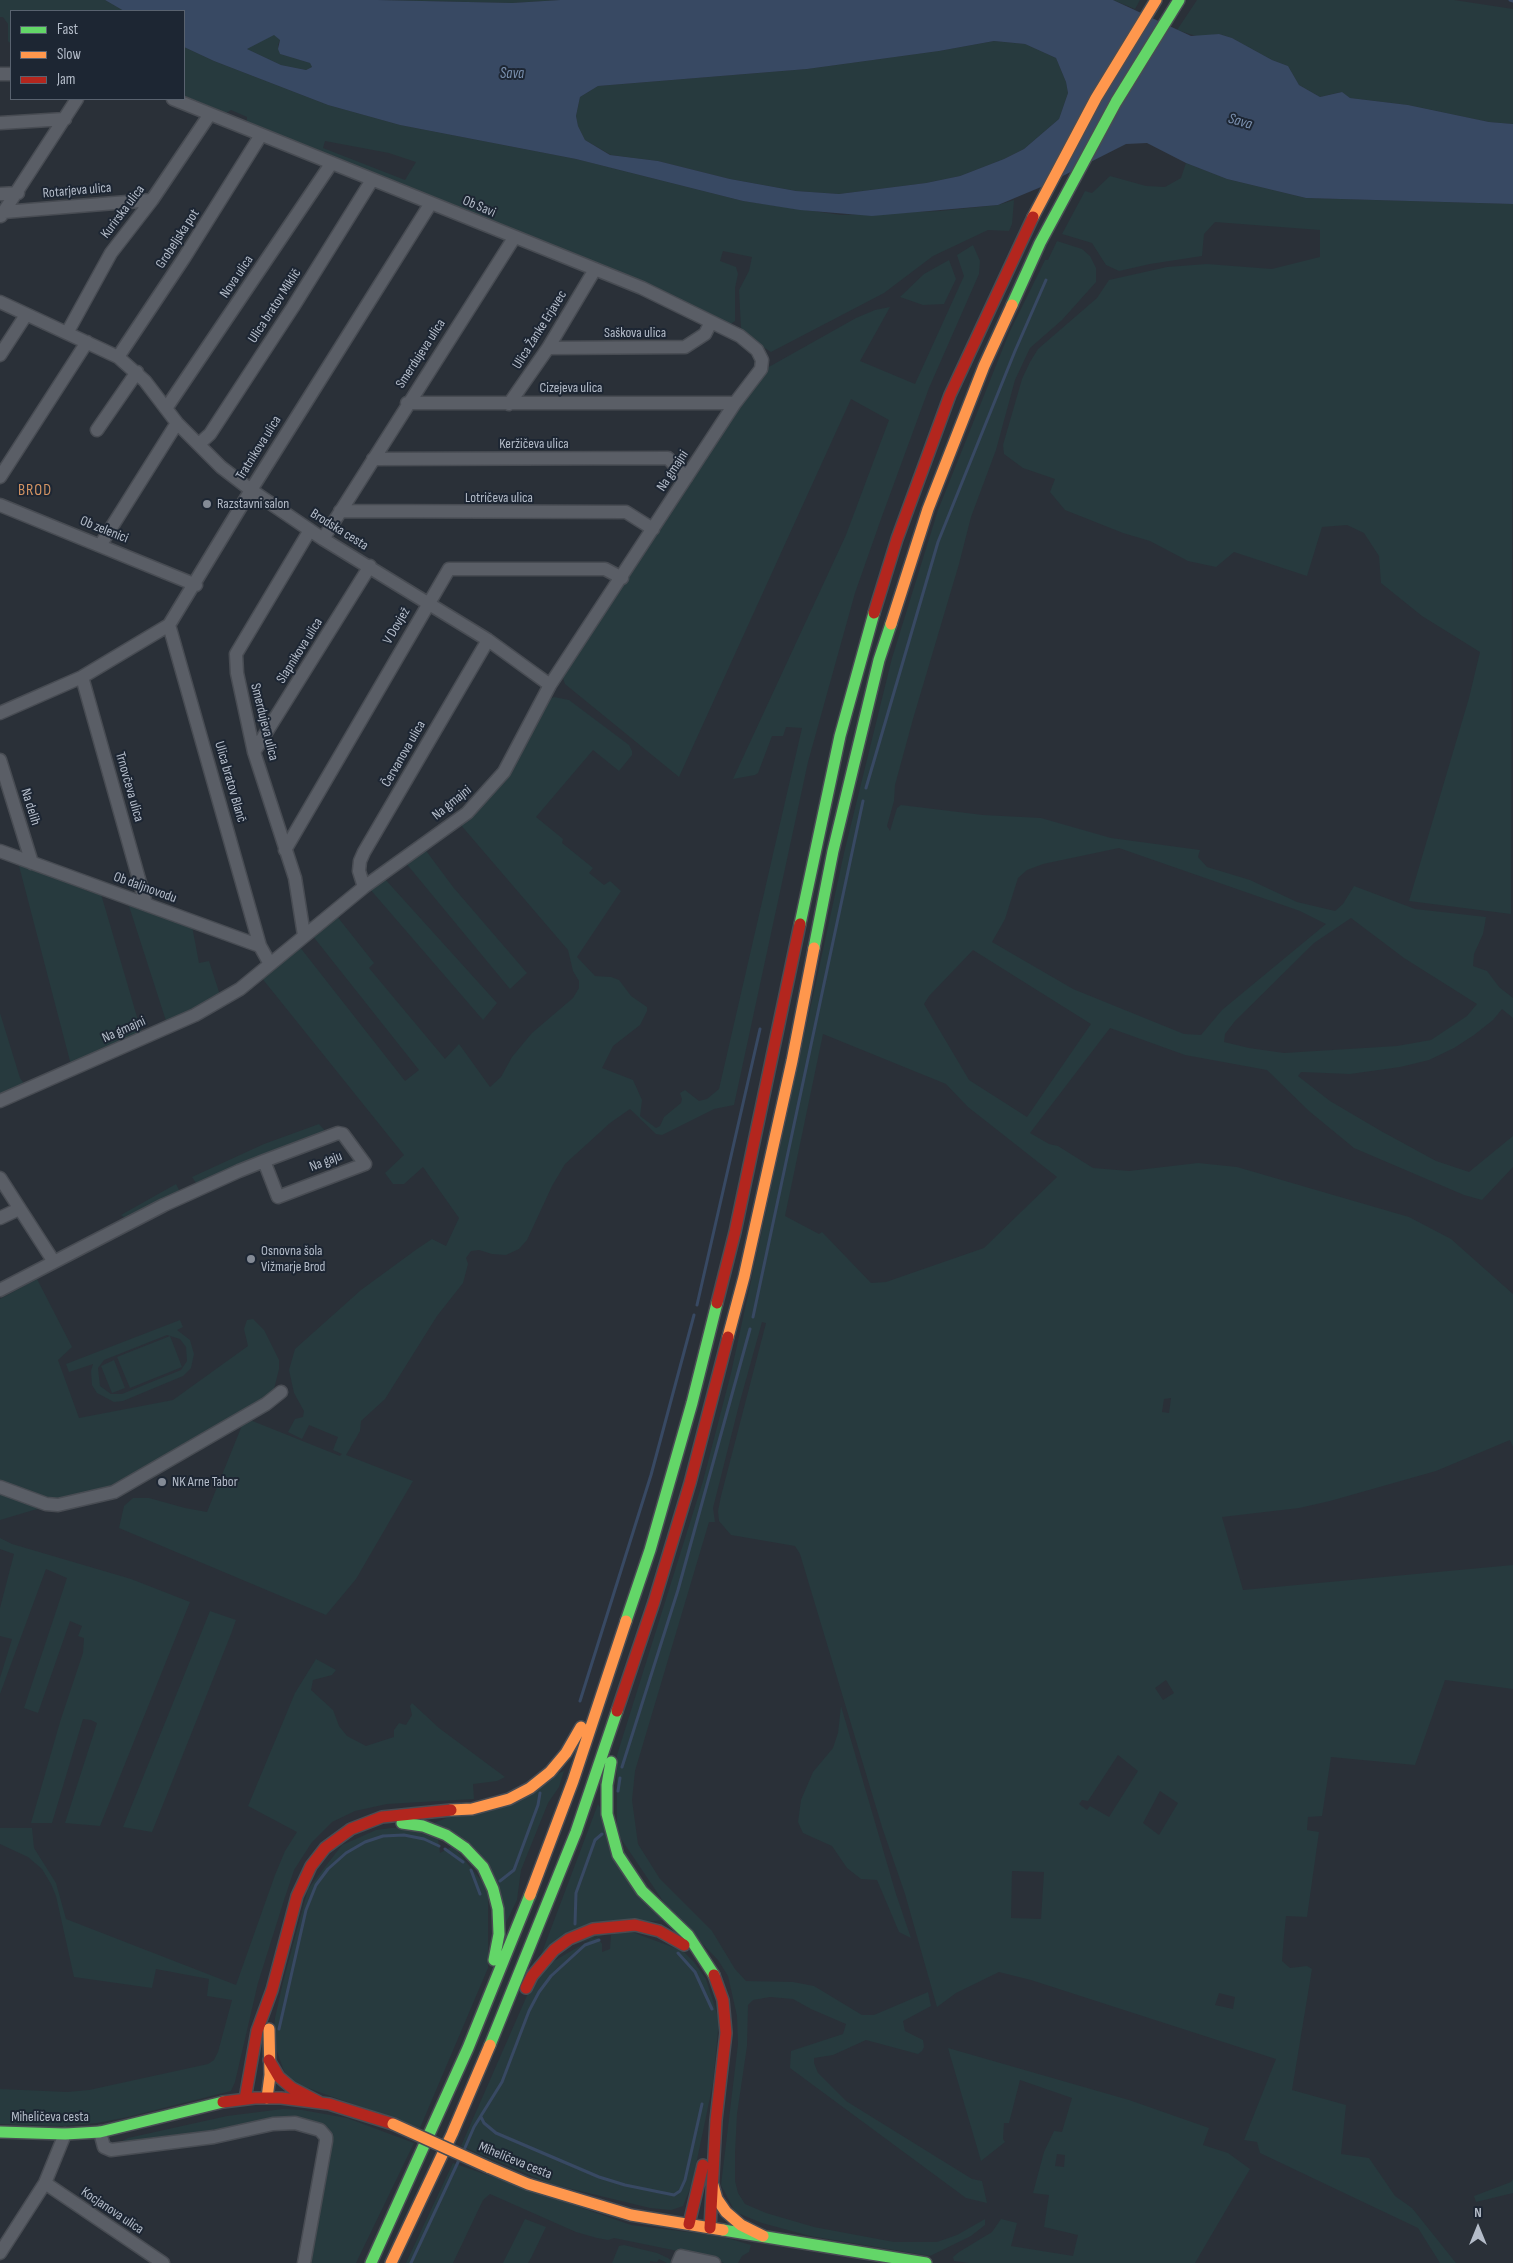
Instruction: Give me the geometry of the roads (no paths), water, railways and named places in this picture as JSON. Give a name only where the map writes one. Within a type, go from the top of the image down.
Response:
[{"type":"main road","points":[[370,2263],[468,2048],[554,1832],[608,1680],[674,1466],[720,1295],[759,1122],[820,820],[861,654],[897,539],[943,414],[982,321],[1019,242],[1096,98],[1156,0]]},
{"type":"main road","points":[[392,2263],[487,2053],[576,1832],[635,1661],[690,1483],[742,1286],[792,1061],[833,851],[879,660],[925,517],[961,422],[1011,304],[1040,243],[1112,110],[1179,0]]},
{"type":"main road","points":[[635,1661],[627,1712],[609,1770],[606,1799],[610,1828],[618,1855],[633,1881],[654,1905],[688,1935],[706,1962],[720,1989],[726,2022],[716,2120],[710,2228]]},
{"type":"main road","points":[[245,2099],[258,2031],[272,1990],[297,1896],[305,1876],[325,1848],[341,1835],[382,1817],[485,1807],[520,1794],[540,1781],[566,1753],[579,1731],[587,1712],[608,1680]]},
{"type":"main road","points":[[363,1824],[402,1823],[434,1829],[466,1848],[483,1867],[489,1879],[498,1909],[499,1934],[492,1966],[474,2011],[468,2048]]},
{"type":"main road","points":[[487,2053],[508,2029],[526,1987],[542,1962],[554,1950],[582,1932],[620,1924],[648,1928],[670,1936],[706,1962]]},
{"type":"main road","points":[[267,2098],[270,2084],[272,1990]]},
{"type":"main road","points":[[270,2060],[279,2077],[292,2088],[319,2102]]},
{"type":"main road","name":"Miheličeva cesta","points":[[0,2132],[65,2134],[100,2132],[195,2108],[245,2099],[267,2098],[319,2102],[356,2111],[393,2124],[528,2184],[631,2215],[895,2260],[926,2263]]},
{"type":"main road","points":[[689,2224],[716,2120]]},
{"type":"main road","points":[[713,2184],[717,2199],[726,2212],[741,2225],[763,2236]]},
{"type":"street","points":[[2,215],[76,100]]},
{"type":"street","name":"Ob Savi","points":[[175,100],[642,288],[747,342],[757,350],[762,360]]},
{"type":"street","name":"Kurirska ulica","points":[[67,333],[111,253],[152,200],[210,114]]},
{"type":"street","points":[[0,123],[65,119]]},
{"type":"street","name":"Grobeljska pot","points":[[118,357],[184,258],[261,135]]},
{"type":"street","name":"Nova ulica","points":[[167,407],[331,164]]},
{"type":"street","name":"Ulica bratov Miklič","points":[[199,444],[210,434],[293,307],[372,180]]},
{"type":"street","points":[[0,194],[18,193]]},
{"type":"street","name":"Rotarjeva ulica","points":[[2,215],[152,200]]},
{"type":"street","name":"Tratnikova ulica","points":[[0,712],[82,677],[169,625],[196,584],[251,490],[432,203]]},
{"type":"street","name":"Smerdujeva ulica","points":[[323,538],[407,403],[514,238]]},
{"type":"street","name":"Ulica Žanke Erjavec","points":[[510,404],[548,348],[594,270]]},
{"type":"street","name":"Brodska cesta","points":[[0,302],[118,357],[137,372],[167,407],[177,423],[221,467],[251,490],[310,530],[428,601],[488,640],[550,685]]},
{"type":"street","points":[[0,355],[26,314]]},
{"type":"street","name":"Saškova ulica","points":[[548,348],[685,348],[705,334],[711,322]]},
{"type":"street","points":[[0,477],[87,342]]},
{"type":"street","name":"Na gmajni","points":[[0,1102],[195,1014],[240,989],[364,886],[467,813],[491,789],[504,772],[550,685],[622,578],[735,403],[760,369],[762,360]]},
{"type":"street","points":[[97,430],[137,372]]},
{"type":"street","name":"Cizejeva ulica","points":[[407,403],[735,403]]},
{"type":"street","points":[[101,544],[177,423]]},
{"type":"street","name":"Keržičeva ulica","points":[[373,459],[668,458],[686,478]]},
{"type":"street","name":"Ob zelenici","points":[[0,505],[101,544],[196,584]]},
{"type":"street","name":"Lotričeva ulica","points":[[340,511],[626,512],[653,529]]},
{"type":"street","name":"Smerdujeva ulica","points":[[304,935],[295,878],[254,752],[237,673],[236,654],[310,530]]},
{"type":"street","name":"Slapnikova ulica","points":[[254,752],[370,566]]},
{"type":"street","name":"V Dovjež","points":[[285,850],[428,601],[449,569],[605,568],[622,578]]},
{"type":"street","name":"Ulica bratov Blanč","points":[[169,625],[260,946]]},
{"type":"street","name":"Červanova ulica","points":[[364,886],[359,870],[364,852],[488,640]]},
{"type":"street","name":"Trnovčeva ulica","points":[[82,677],[146,904]]},
{"type":"street","name":"Na delih","points":[[0,760],[32,863]]},
{"type":"street","name":"Ob daljnovodu","points":[[0,851],[260,946]]},
{"type":"street","points":[[260,946],[270,964]]},
{"type":"street","name":"Na gaju","points":[[0,1290],[164,1205],[264,1161],[338,1133],[344,1134],[365,1164],[278,1197],[264,1161]]},
{"type":"street","points":[[0,1178],[54,1262]]},
{"type":"street","points":[[0,1218],[19,1209]]},
{"type":"street","points":[[0,1487],[46,1504],[58,1505],[114,1492],[266,1404],[282,1392]]},
{"type":"street","name":"Miheličeva cesta","points":[[100,2132],[104,2147],[111,2150],[214,2137],[273,2124],[295,2123],[320,2130],[326,2137],[326,2141],[304,2263]]},
{"type":"street","points":[[0,2253],[45,2184],[65,2134]]},
{"type":"street","name":"Kocjanova ulica","points":[[45,2184],[163,2263]]},
{"type":"street","points":[[678,2263],[681,2256],[714,2263]]},
{"type":"water","name":"Sava","points":[[105,0],[378,0],[512,3],[560,0],[1113,0],[1191,36],[1219,34],[1232,38],[1272,60],[1288,66],[1299,85],[1320,97],[1342,92],[1350,98],[1408,105],[1489,122],[1513,124],[1513,204],[1306,198],[1227,179],[1186,163],[1147,143],[1126,144],[1041,187],[998,205],[872,216],[800,210],[743,201],[576,159],[400,125],[328,105],[214,61],[185,47],[185,10],[122,10]],"holes":[[[274,35],[280,40],[278,49],[280,54],[310,63],[312,67],[306,70],[281,65],[247,49]],[[994,41],[1025,44],[1056,58],[1066,82],[1068,93],[1059,119],[1024,149],[1004,159],[960,176],[926,183],[839,194],[796,191],[730,179],[658,161],[610,155],[585,140],[578,126],[576,116],[580,97],[598,86],[807,69],[939,51]]]},
{"type":"waterway","points":[[866,788],[938,542],[1015,351],[1046,280]]},
{"type":"waterway","points":[[753,1317],[863,801]]},
{"type":"waterway","points":[[697,1305],[760,1029]]},
{"type":"waterway","points":[[580,1701],[651,1475],[694,1315]]},
{"type":"waterway","points":[[622,1767],[678,1590],[750,1329]]},
{"type":"waterway","points":[[618,1791],[620,1778]]},
{"type":"waterway","points":[[500,1881],[514,1870],[538,1805],[540,1793]]},
{"type":"waterway","points":[[575,1924],[576,1893],[595,1840],[602,1834]]},
{"type":"waterway","points":[[279,2029],[306,1910],[316,1885],[328,1869],[346,1853],[365,1842],[383,1836],[404,1835],[424,1839],[439,1846]]},
{"type":"waterway","points":[[445,1849],[463,1862]]},
{"type":"waterway","points":[[471,1870],[480,1894]]},
{"type":"waterway","points":[[464,2150],[474,2127],[502,2082],[529,2011],[539,1992],[551,1976],[585,1945],[599,1940]]},
{"type":"waterway","points":[[678,1953],[695,1972],[712,2009]]},
{"type":"waterway","points":[[481,2117],[484,2123],[496,2133],[599,2177],[625,2185],[674,2195],[680,2191],[685,2180],[702,2104]]},
{"type":"waterway","points":[[411,2263],[459,2160]]},
{"type":"place","name":"Razstavni salon","points":[[207,504]]},
{"type":"place","name":"Osnovna šola Vižmarje Brod","points":[[251,1259]]},
{"type":"place","name":"NK Arne Tabor","points":[[162,1482]]},
{"type":"district","name":"BROD","points":[[35,491]]}]
